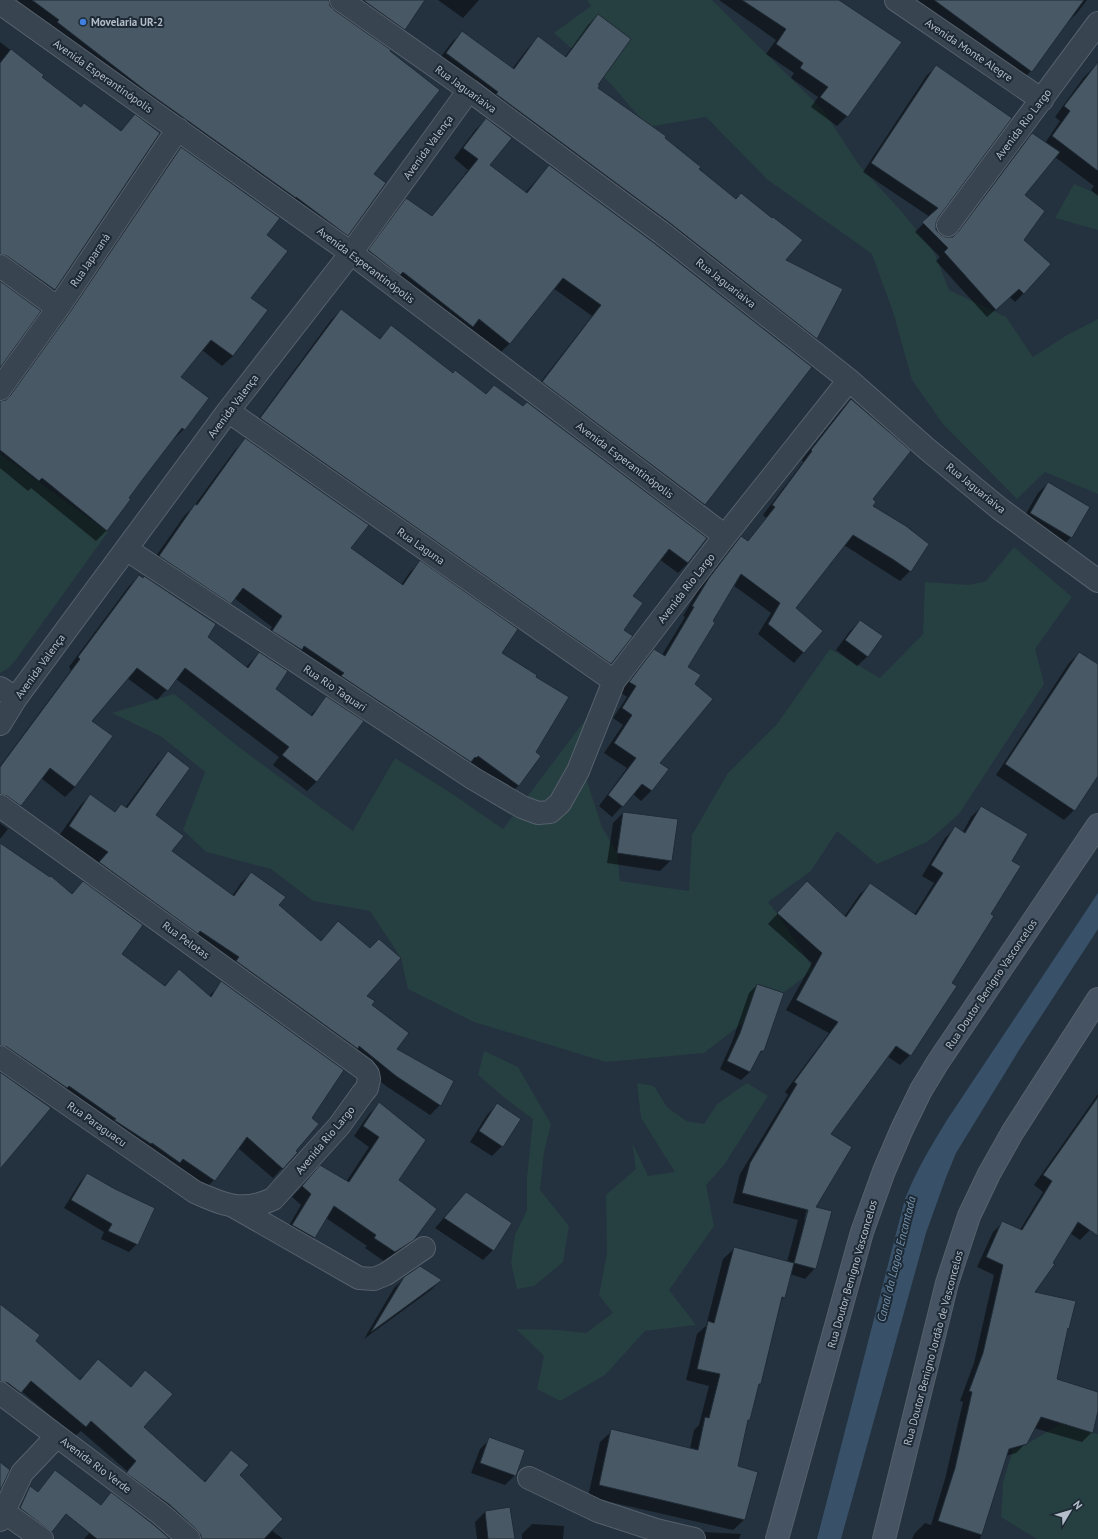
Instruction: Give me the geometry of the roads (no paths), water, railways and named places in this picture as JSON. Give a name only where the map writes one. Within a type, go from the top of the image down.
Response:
[{"type":"main road","name":"Rua Doutor Benígno Vasconcelos","points":[[777,1539],[862,1232],[884,1171],[902,1129],[921,1090],[938,1062],[1098,825]]},
{"type":"main road","name":"Rua Doutor Benigno Jordão de Vasconcelos","points":[[884,1539],[947,1283],[969,1216],[989,1174],[1012,1133],[1098,999]]},
{"type":"street","name":"Rua Jaguariaiva","points":[[341,0],[469,90],[662,233],[849,380],[927,449],[1000,509],[1098,581]]},
{"type":"street","name":"Avenida Monte Alegre","points":[[896,0],[1042,100]]},
{"type":"street","name":"Avenida Esperantinópolis","points":[[0,3],[351,253],[726,536]]},
{"type":"street","name":"Avenida Rio Largo","points":[[948,225],[1098,23]]},
{"type":"street","name":"Avenida Valença","points":[[0,724],[8,693],[126,549],[228,411],[351,253],[469,90]]},
{"type":"street","name":"Rua Japaraná","points":[[0,389],[58,308],[178,129]]},
{"type":"street","points":[[0,266],[58,308]]},
{"type":"street","name":"Avenida Rio Largo","points":[[550,812],[562,800],[574,778],[614,681],[849,380]]},
{"type":"street","name":"Rua Laguna","points":[[228,411],[614,681]]},
{"type":"street","name":"Rua Rio Taquari","points":[[126,549],[474,780],[522,807],[538,813],[550,812]]},
{"type":"street","name":"Rua Pelotas","points":[[0,806],[364,1069],[369,1076]]},
{"type":"street","name":"Rua Paraguacu","points":[[0,1057],[195,1192],[233,1206]]},
{"type":"street","name":"Avenida Rio Largo","points":[[233,1206],[251,1207],[273,1199],[339,1126],[367,1088],[369,1076]]},
{"type":"street","points":[[233,1206],[359,1278],[374,1280],[386,1274],[424,1248]]},
{"type":"street","name":"Avenida Rio Verde","points":[[0,1393],[162,1515],[189,1539]]},
{"type":"street","points":[[42,1539],[2,1516],[22,1473],[57,1436]]},
{"type":"street","points":[[529,1478],[598,1511],[656,1530],[694,1539]]},
{"type":"water","name":"Canal da Lagoa Encantada","points":[[1098,893],[1098,929],[1019,1050],[956,1153],[926,1233],[841,1539],[817,1539],[905,1199],[909,1189],[924,1159],[947,1120]]},
{"type":"place","name":"Movelaria UR-2","points":[[83,22]]}]
